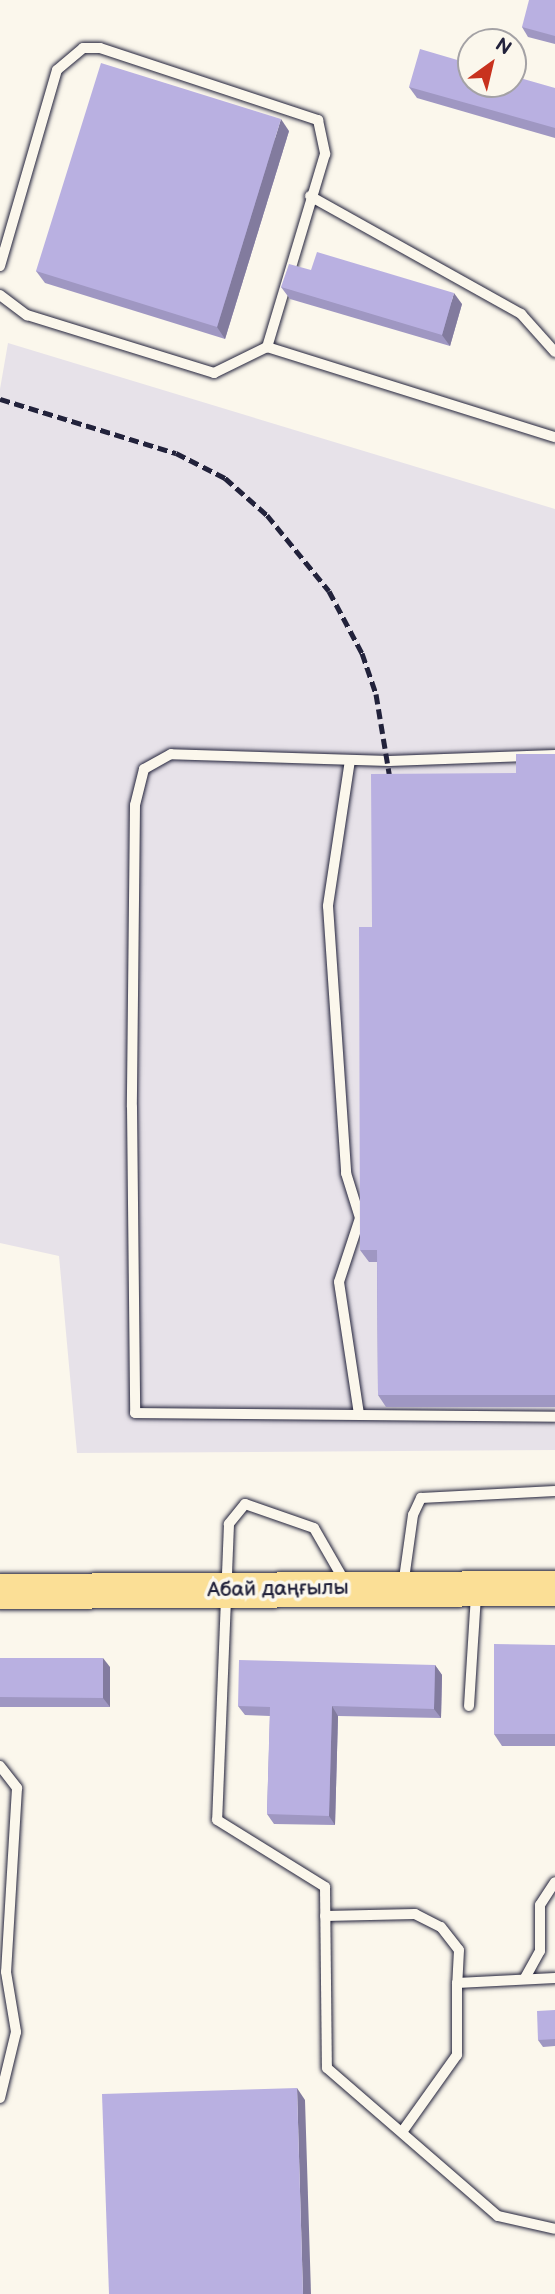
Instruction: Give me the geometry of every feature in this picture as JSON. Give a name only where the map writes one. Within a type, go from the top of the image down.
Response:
[{"type":"main road","name":"Абай даңғылы","points":[[0,1591],[225,1591],[348,1587],[555,1588]]},
{"type":"lane","points":[[0,266],[57,70],[83,48],[100,48],[318,120],[325,154],[310,196],[267,347]]},
{"type":"lane","points":[[310,196],[521,314],[555,352]]},
{"type":"lane","points":[[0,295],[27,315],[214,373],[267,347],[555,438]]},
{"type":"lane","points":[[555,755],[350,760],[171,754],[144,769],[135,805],[135,1413],[555,1417]]},
{"type":"lane","points":[[350,760],[328,906],[346,1172],[360,1218],[339,1282],[359,1415]]},
{"type":"lane","points":[[402,1587],[413,1515],[421,1498],[555,1491]]},
{"type":"lane","points":[[348,1587],[314,1528],[245,1504],[229,1524],[217,1819],[325,1887],[327,2068],[498,2216],[555,2229]]},
{"type":"lane","points":[[469,1706],[477,1587]]},
{"type":"lane","points":[[0,1766],[17,1788],[6,1972],[16,2032],[0,2098]]},
{"type":"lane","points":[[525,1978],[540,1951],[540,1905],[555,1882]]},
{"type":"lane","points":[[326,1916],[415,1914],[441,1927],[459,1950],[457,2055],[402,2133]]},
{"type":"lane","points":[[457,1983],[555,1978]]},
{"type":"shaded area","points":[[8,343],[555,509],[555,1450],[77,1453],[59,1256],[0,1243],[0,389]]},
{"type":"building","points":[[529,0],[555,0],[555,36],[522,27]]},
{"type":"building","points":[[420,49],[457,60],[457,98],[527,98],[527,80],[555,88],[555,128],[409,87]]},
{"type":"building","points":[[101,63],[281,119],[217,327],[36,271]]},
{"type":"building","points":[[317,252],[454,293],[442,335],[281,287],[289,264],[311,270]]},
{"type":"building","points":[[516,754],[555,754],[555,1395],[378,1395],[377,1250],[360,1250],[359,927],[372,927],[371,774],[516,773]]},
{"type":"building","points":[[494,1644],[555,1645],[555,1734],[494,1734]]},
{"type":"building","points":[[0,1658],[103,1658],[103,1698],[0,1697]]},
{"type":"building","points":[[239,1660],[435,1665],[434,1709],[332,1706],[329,1816],[267,1814],[270,1707],[238,1706]]},
{"type":"building","points":[[555,2010],[555,2039],[538,2040],[537,2011]]},
{"type":"building","points":[[297,2088],[303,2294],[109,2294],[102,2094]]},
{"type":"railway","points":[[0,399],[176,453],[225,478],[267,515],[329,591],[362,653],[376,694],[390,779]]}]
